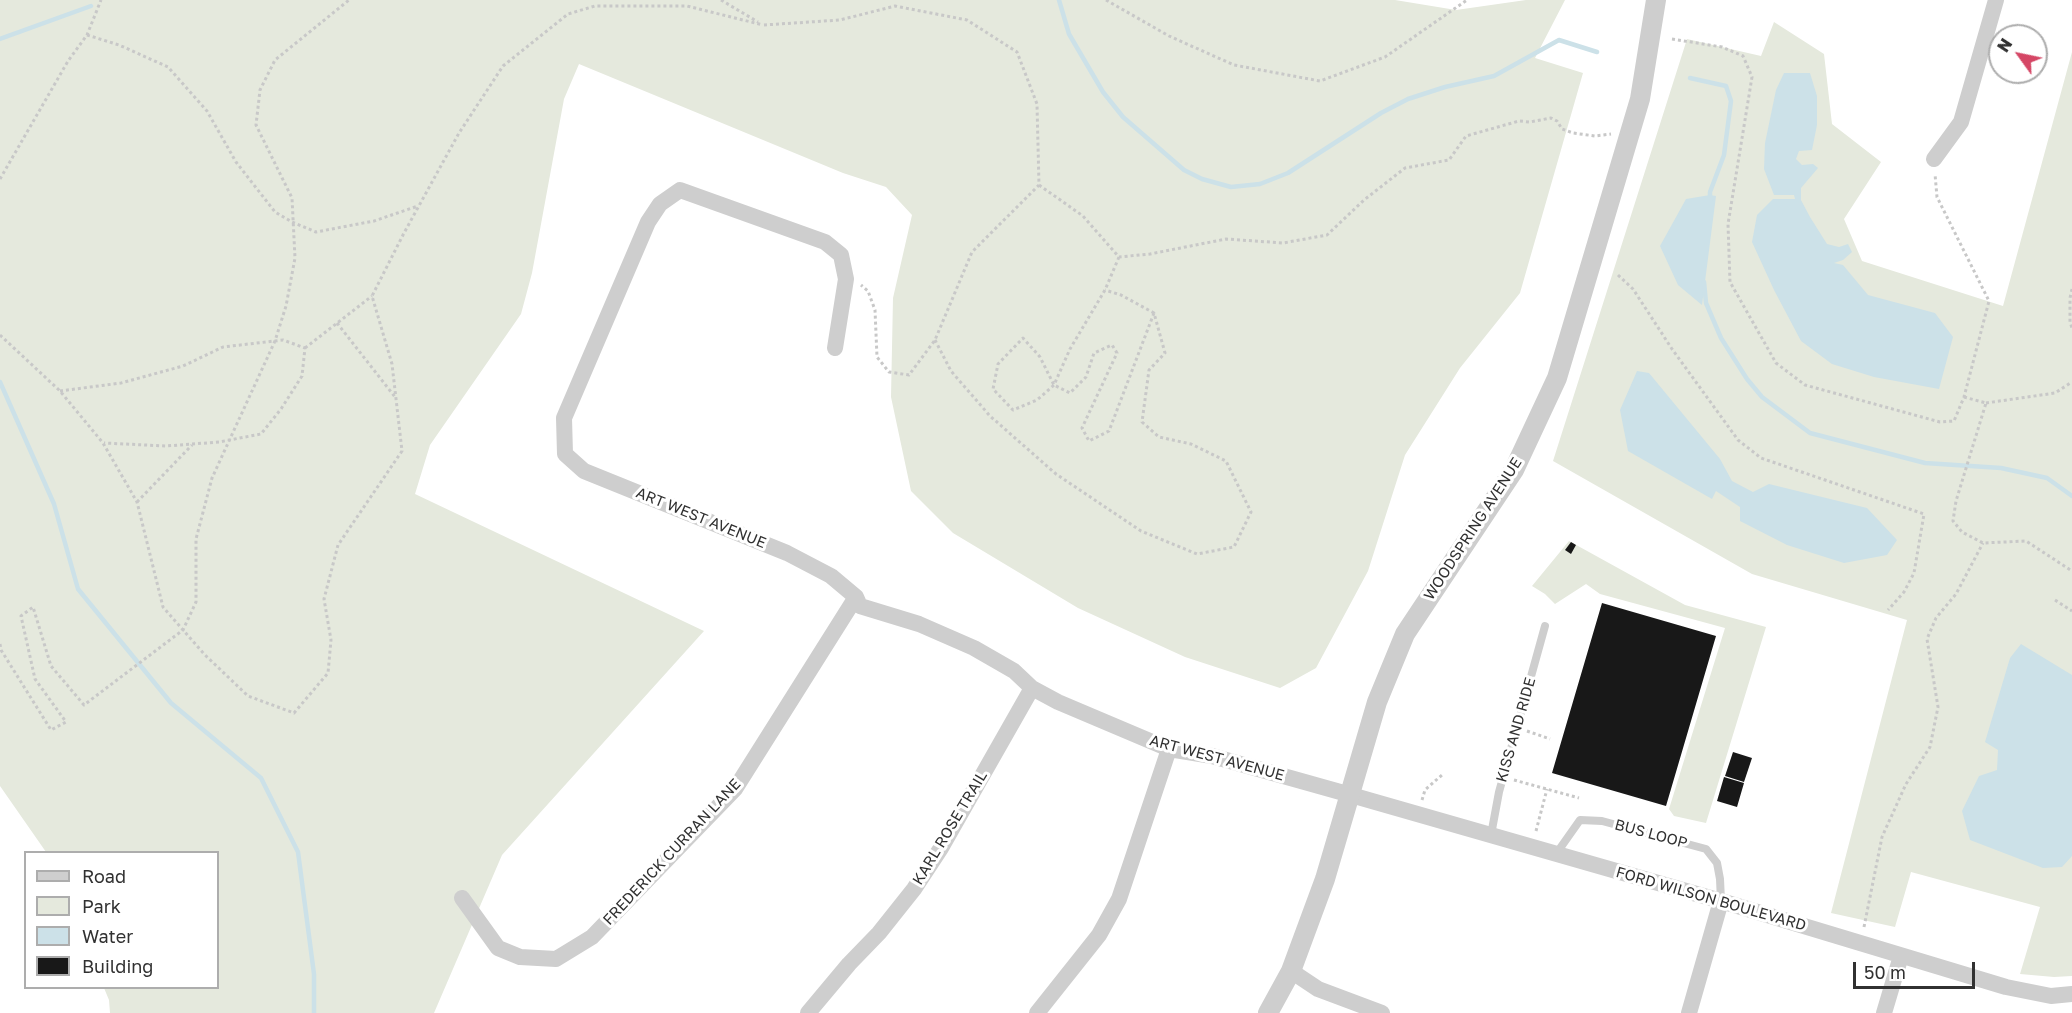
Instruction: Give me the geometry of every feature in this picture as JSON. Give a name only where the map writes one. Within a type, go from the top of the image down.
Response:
[{"type":"street","name":"WOODSPRING AVENUE","points":[[1268,1013],[1291,971],[1325,879],[1377,702],[1405,634],[1514,470],[1557,378],[1640,99],[1656,0]]},
{"type":"street","points":[[1934,159],[1961,122],[1996,0]]},
{"type":"street","name":"ART WEST AVENUE","points":[[835,348],[846,279],[841,255],[825,242],[680,190],[660,204],[648,222],[564,418],[565,454],[584,471],[787,554],[831,576],[856,597],[860,606],[919,624],[974,648],[1014,671],[1032,688],[1106,723],[1169,749],[1212,756],[1351,795]]},
{"type":"street","name":"FREDERICK CURRAN LANE","points":[[462,898],[498,948],[520,957],[556,959],[592,937],[735,789],[856,597]]},
{"type":"street","name":"KARL ROSE TRAIL","points":[[808,1013],[879,933],[914,889],[941,848],[1032,688]]},
{"type":"street","points":[[1037,1013],[1099,935],[1119,899],[1169,749]]},
{"type":"street","name":"FORD WILSON BOULEVARD","points":[[1351,795],[1721,901],[2006,987],[2051,996],[2072,994]]},
{"type":"street","points":[[1689,1013],[1721,901]]},
{"type":"street","points":[[1884,1013],[1901,956]]},
{"type":"street","points":[[1291,971],[1318,989],[1382,1013]]},
{"type":"lane","name":"KISS AND RIDE","points":[[1491,835],[1499,792],[1545,626]]},
{"type":"lane","name":"BUS LOOP","points":[[1556,854],[1580,820],[1602,821],[1706,849],[1717,863],[1721,901]]},
{"type":"path","points":[[0,179],[43,102],[87,35],[101,0]]},
{"type":"path","points":[[0,644],[1,650],[51,730],[66,722],[35,679],[21,616],[33,607],[51,666],[84,705],[183,630],[196,602],[196,539],[212,478],[275,341],[286,306],[295,258],[292,198],[256,125],[260,90],[275,60],[349,0]]},
{"type":"path","points":[[721,0],[763,25]]},
{"type":"path","points":[[1106,0],[1169,36],[1234,65],[1320,81],[1385,57],[1467,0]]},
{"type":"path","points":[[103,443],[166,446],[230,440],[261,434],[281,409],[302,376],[305,348],[372,296],[459,133],[502,66],[568,14],[595,6],[687,6],[763,25],[840,20],[895,6],[967,20],[1017,52],[1037,104],[1039,185],[972,252],[935,340],[909,375],[889,372],[877,357],[875,310],[868,291],[859,283],[846,279]]},
{"type":"path","points":[[87,35],[119,45],[168,68],[207,111],[242,170],[275,212],[292,222],[316,232],[374,220],[420,205]]},
{"type":"path","points":[[1672,39],[1722,47],[1743,56],[1752,77],[1728,224],[1730,282],[1776,363],[1805,385],[1940,422],[1954,421],[1964,397],[1989,301],[1937,197],[1934,159]]},
{"type":"path","points":[[1119,257],[1150,254],[1226,239],[1283,243],[1327,235],[1364,200],[1405,168],[1449,160],[1466,136],[1519,121],[1530,122],[1551,118],[1557,121],[1562,129],[1573,133],[1595,136],[1611,134]]},
{"type":"path","points":[[1039,185],[1083,216],[1119,257]]},
{"type":"path","points":[[1119,257],[1106,290],[1070,349],[1054,385],[1037,400],[1013,410],[993,389],[998,364],[1023,338],[1040,357],[1054,385],[1070,393],[1086,377],[1094,353],[1112,345],[1117,353],[1082,428],[1089,441],[1109,431],[1154,313]]},
{"type":"path","points":[[1618,276],[1633,289],[1672,349],[1738,440],[1761,458],[1924,514],[1914,573],[1904,591],[1888,610]]},
{"type":"path","points":[[2072,289],[2070,322],[2072,328]]},
{"type":"path","points":[[935,340],[951,371],[990,416],[1056,474],[1141,531],[1197,554],[1234,547],[1251,512],[1226,461],[1191,444],[1159,437],[1142,422],[1149,370],[1165,353],[1154,313],[1121,295],[1106,290]]},
{"type":"path","points":[[0,335],[60,390],[103,443],[137,502],[164,607],[204,654],[248,696],[294,713],[328,673],[331,640],[324,599],[338,545],[402,451],[392,364],[372,296]]},
{"type":"path","points":[[337,323],[396,398]]},
{"type":"path","points":[[60,390],[121,383],[183,366],[222,347],[283,340],[305,348]]},
{"type":"path","points":[[1964,397],[1986,403],[2055,393],[2072,382]]},
{"type":"path","points":[[1986,403],[1956,501],[1953,521],[1962,532],[1983,543],[2026,541],[2072,571]]},
{"type":"path","points":[[137,502],[194,444]]},
{"type":"path","points":[[1864,927],[1882,837],[1906,784],[1930,747],[1938,706],[1927,639],[1936,618],[1956,594],[1983,543]]},
{"type":"path","points":[[2055,600],[2072,611]]},
{"type":"path","points":[[1517,728],[1550,739]]},
{"type":"path","points":[[1422,800],[1425,790],[1443,774]]},
{"type":"path","points":[[1514,780],[1579,798]]},
{"type":"path","points":[[1536,831],[1547,789]]},
{"type":"green space","points":[[0,0],[1395,0],[1456,10],[1526,0],[1565,0],[1535,58],[1583,73],[1520,293],[1460,368],[1405,455],[1368,571],[1316,668],[1280,688],[1185,657],[1078,608],[953,533],[911,491],[891,397],[893,298],[912,215],[886,187],[843,173],[579,64],[564,99],[532,273],[521,314],[430,445],[415,494],[704,631],[502,855],[434,1013],[110,1013],[109,1000],[104,989],[219,989],[219,851],[45,851],[0,786]]},
{"type":"green space","points":[[1774,22],[1824,54],[1832,124],[1881,162],[1844,219],[1862,261],[2003,306],[2072,52],[2072,976],[2020,974],[2040,907],[1911,872],[1895,927],[1831,913],[1907,620],[1752,574],[1553,461],[1687,39],[1761,56]]},
{"type":"green space","points":[[1569,541],[1685,605],[1766,627],[1706,823],[1674,816],[1669,809],[1725,628],[1600,594],[1586,584],[1555,604],[1532,586]]},
{"type":"water","points":[[1784,73],[1810,73],[1817,96],[1817,125],[1812,150],[1799,151],[1796,159],[1802,165],[1813,164],[1818,168],[1801,188],[1801,200],[1827,244],[1839,247],[1848,244],[1852,252],[1843,260],[1834,263],[1843,265],[1868,295],[1935,313],[1953,337],[1939,389],[1874,377],[1832,364],[1801,341],[1774,290],[1752,242],[1757,215],[1773,199],[1795,199],[1794,195],[1774,195],[1764,169],[1765,143],[1776,90]]},
{"type":"water","points":[[1716,196],[1702,305],[1678,285],[1660,246],[1686,199]]},
{"type":"water","points":[[1637,371],[1649,373],[1720,459],[1732,481],[1753,492],[1769,484],[1867,508],[1897,540],[1887,555],[1844,563],[1787,545],[1740,521],[1740,507],[1716,491],[1712,499],[1628,451],[1620,410]]},
{"type":"water","points":[[2021,644],[2072,675],[2072,856],[2062,867],[2043,868],[1970,840],[1962,811],[1979,776],[1997,770],[1998,750],[1985,742],[2010,658]]},
{"type":"building","points":[[1571,542],[1576,545],[1571,554],[1565,550]]},
{"type":"building","points":[[1602,603],[1716,636],[1666,806],[1552,773]]},
{"type":"building","points":[[1733,752],[1752,758],[1744,782],[1725,776]]},
{"type":"building","points":[[1724,777],[1744,783],[1737,807],[1717,801]]},
{"type":"waterway","points":[[1059,0],[1069,34],[1103,92],[1123,117],[1184,170],[1202,179],[1231,187],[1260,184],[1288,173],[1381,113],[1408,99],[1445,87],[1494,76],[1559,40],[1597,52]]},
{"type":"waterway","points":[[0,39],[91,6]]},
{"type":"waterway","points":[[1690,78],[1726,86],[1731,101],[1724,155],[1710,192],[1710,200]]},
{"type":"waterway","points":[[1704,282],[1706,303],[1721,338],[1747,379],[1762,397],[1810,433],[1925,463],[2001,468],[2047,478],[2072,496]]},
{"type":"waterway","points":[[0,382],[54,504],[78,589],[171,703],[261,778],[298,852],[314,974],[314,1013]]}]
